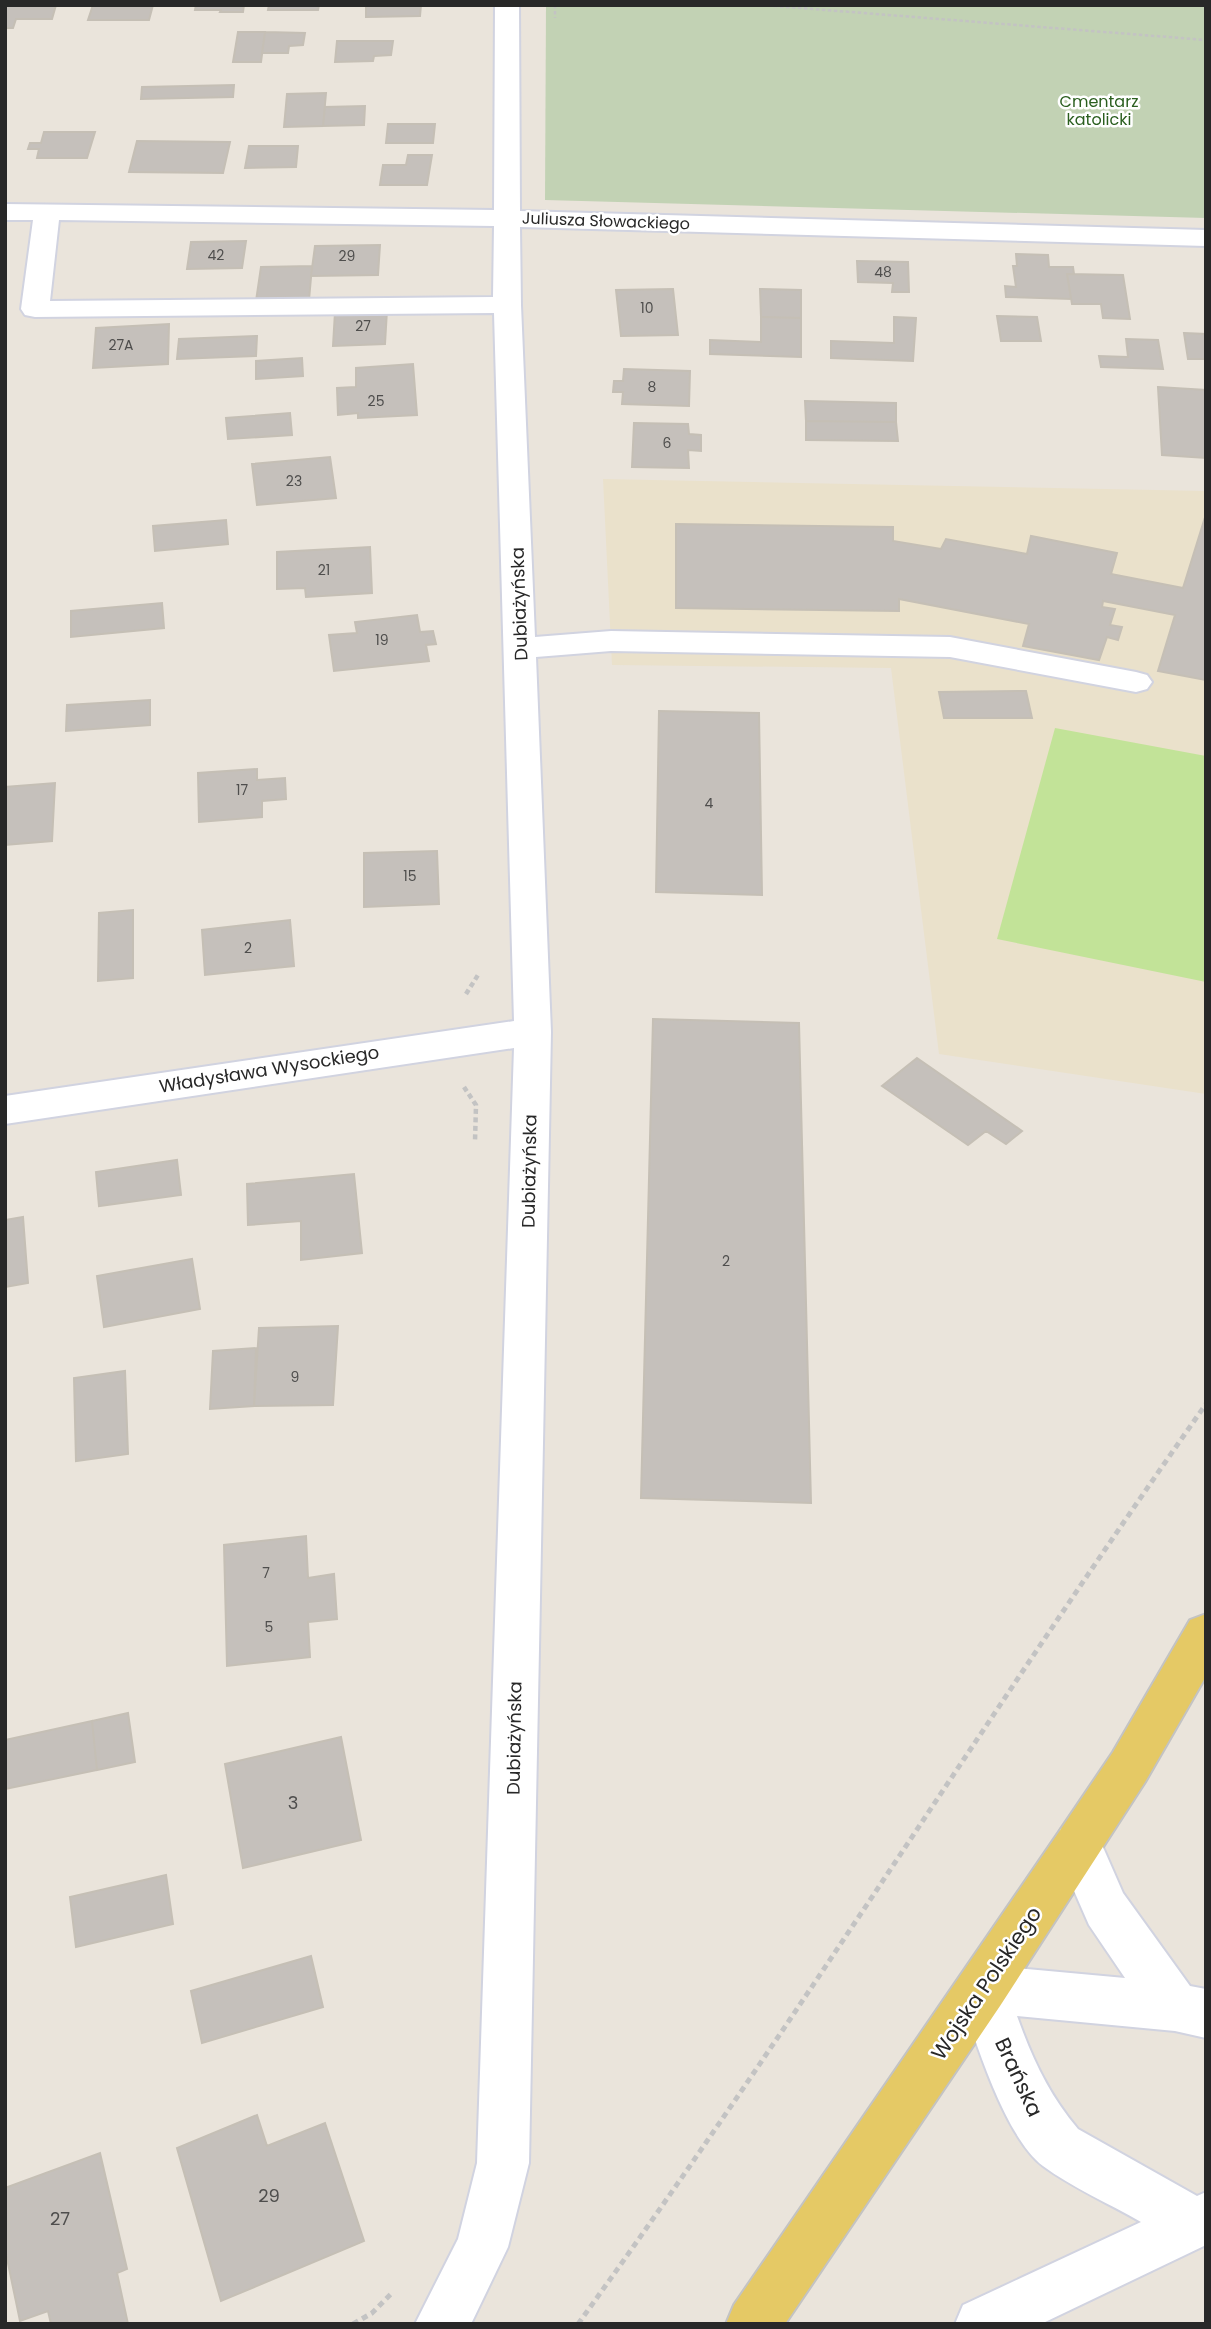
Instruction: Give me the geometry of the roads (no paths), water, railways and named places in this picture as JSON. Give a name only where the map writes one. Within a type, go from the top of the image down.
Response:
[{"type":"main road","name":"Wojska Polskiego","points":[[753,2324],[983,1989],[1078,1845],[1129,1767],[1206,1634]]},
{"type":"street","name":"Dubiażyńska","points":[[442,2324],[482,2247],[503,2163],[533,1032],[507,305],[507,5]]},
{"type":"street","name":"Juliusza Słowackiego","points":[[5,212],[505,218],[1206,238]]},
{"type":"street","points":[[47,212],[35,309],[507,305]]},
{"type":"street","points":[[520,648],[611,641],[950,647],[1136,682]]},
{"type":"street","name":"Władysława Wysockiego","points":[[5,1110],[455,1041],[533,1032]]},
{"type":"street","points":[[1078,1845],[1106,1909],[1191,2010]]},
{"type":"street","points":[[983,1989],[1191,2010]]},
{"type":"street","name":"Brańska","points":[[983,1989],[1011,2069],[1046,2133],[1060,2147],[1200,2221]]},
{"type":"street","name":"Brańska","points":[[982,2324],[1200,2221]]},
{"type":"park label","name":"Cmentarz katolicki","points":[[1099,110]]}]
